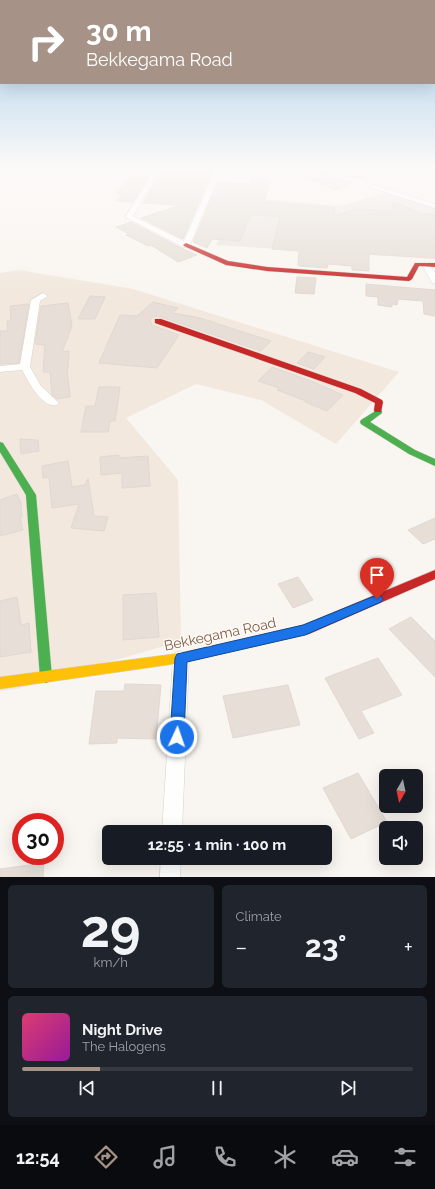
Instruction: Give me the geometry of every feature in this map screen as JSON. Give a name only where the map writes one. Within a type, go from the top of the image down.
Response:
[{"type":"street","points":[[133,210],[129,217],[226,263],[267,269],[409,279],[417,264],[431,265],[435,281]]},
{"type":"street","points":[[186,245],[201,210]]},
{"type":"street","points":[[43,296],[36,300],[25,367],[37,388],[53,403]]},
{"type":"street","points":[[158,321],[180,330],[358,391],[379,402],[378,413],[364,422],[412,452],[435,463]]},
{"type":"street","points":[[0,369],[25,367]]},
{"type":"street","points":[[0,445],[31,495],[46,676]]},
{"type":"street","name":"Bekkegama Road","points":[[0,683],[181,658],[305,630],[435,574]]},
{"type":"street","points":[[172,825],[181,658]]},
{"type":"street","points":[[170,877],[171,865]]},
{"type":"shaded area","points":[[233,210],[435,210],[435,259],[216,245]]},
{"type":"shaded area","points":[[19,270],[133,289],[399,372],[336,444],[261,400],[196,384],[126,418],[178,480],[181,641],[17,689],[0,691],[0,273]]},
{"type":"building","points":[[165,210],[196,210],[183,239],[141,218]]},
{"type":"building","points":[[206,210],[335,210],[334,216],[355,210],[413,210],[424,215],[427,213],[435,215],[435,258],[369,254],[369,271],[352,270],[352,266],[328,264],[327,268],[299,266],[299,251],[272,249],[280,217],[251,214],[240,241],[212,239],[207,248],[193,242]]},
{"type":"building","points":[[131,222],[197,255],[178,262],[151,245],[148,246],[126,235],[129,234],[116,227]]},
{"type":"building","points":[[297,277],[316,278],[314,294],[295,293]]},
{"type":"building","points":[[366,284],[435,290],[435,316],[424,314],[423,301],[398,299],[397,305],[392,304],[392,307],[378,305],[378,297],[366,296]]},
{"type":"building","points":[[90,296],[105,297],[95,319],[78,319]]},
{"type":"building","points":[[153,302],[178,308],[173,313],[200,318],[271,341],[261,351],[158,316],[153,317],[150,320],[152,325],[179,335],[157,368],[99,363],[120,315],[137,316]]},
{"type":"building","points":[[68,303],[72,326],[62,352],[69,351],[67,369],[70,397],[57,399],[52,395],[50,372],[43,372],[45,345],[35,344],[41,306]]},
{"type":"building","points":[[29,304],[19,363],[0,364],[0,331],[8,331],[7,321],[11,321],[10,306]]},
{"type":"building","points":[[308,352],[325,357],[314,369],[297,363]]},
{"type":"building","points":[[272,367],[311,381],[343,395],[327,411],[277,390],[279,388],[258,381]]},
{"type":"building","points":[[99,387],[120,387],[115,421],[110,421],[108,432],[81,432],[86,406],[95,406]]},
{"type":"building","points":[[20,439],[38,440],[39,451],[21,454]]},
{"type":"building","points":[[119,455],[119,458],[148,456],[150,486],[122,488],[122,473],[101,475],[100,457]]},
{"type":"building","points":[[68,461],[72,487],[85,485],[88,478],[94,516],[108,517],[104,531],[71,528],[79,504],[52,508],[49,477],[43,478],[42,466]]},
{"type":"building","points":[[17,494],[21,503],[22,517],[20,517],[23,530],[0,536],[0,500]]},
{"type":"building","points":[[435,518],[435,539],[423,544],[408,530]]},
{"type":"building","points":[[298,577],[313,600],[293,608],[278,584]]},
{"type":"building","points":[[156,593],[159,637],[123,640],[123,595]]},
{"type":"building","points":[[17,597],[21,625],[29,623],[31,652],[0,657],[0,601]]},
{"type":"building","points":[[411,617],[435,641],[435,677],[389,629]]},
{"type":"building","points":[[378,658],[402,695],[361,711],[374,733],[359,739],[325,678]]},
{"type":"building","points":[[125,684],[161,685],[156,739],[117,738],[117,743],[89,744],[96,691],[124,691]]},
{"type":"building","points":[[288,685],[300,725],[233,738],[223,696]]},
{"type":"building","points":[[358,773],[379,808],[379,813],[382,813],[386,821],[379,821],[379,826],[351,839],[323,788]]},
{"type":"building","points":[[29,865],[44,865],[43,877],[0,877],[0,869]]},
{"type":"traffic: fast","points":[[378,410],[378,413],[364,422],[412,452],[435,463]]},
{"type":"traffic: fast","points":[[0,445],[31,495],[46,677]]},
{"type":"traffic: slow","points":[[0,683],[181,658],[287,634]]},
{"type":"traffic: jam","points":[[186,245],[226,263],[267,269],[409,279],[417,264],[435,265]]},
{"type":"traffic: jam","points":[[158,321],[358,391],[379,402],[378,410]]},
{"type":"traffic: jam","points":[[287,634],[305,630],[435,574]]},
{"type":"route","points":[[177,737],[181,658],[305,630],[377,599]]}]
